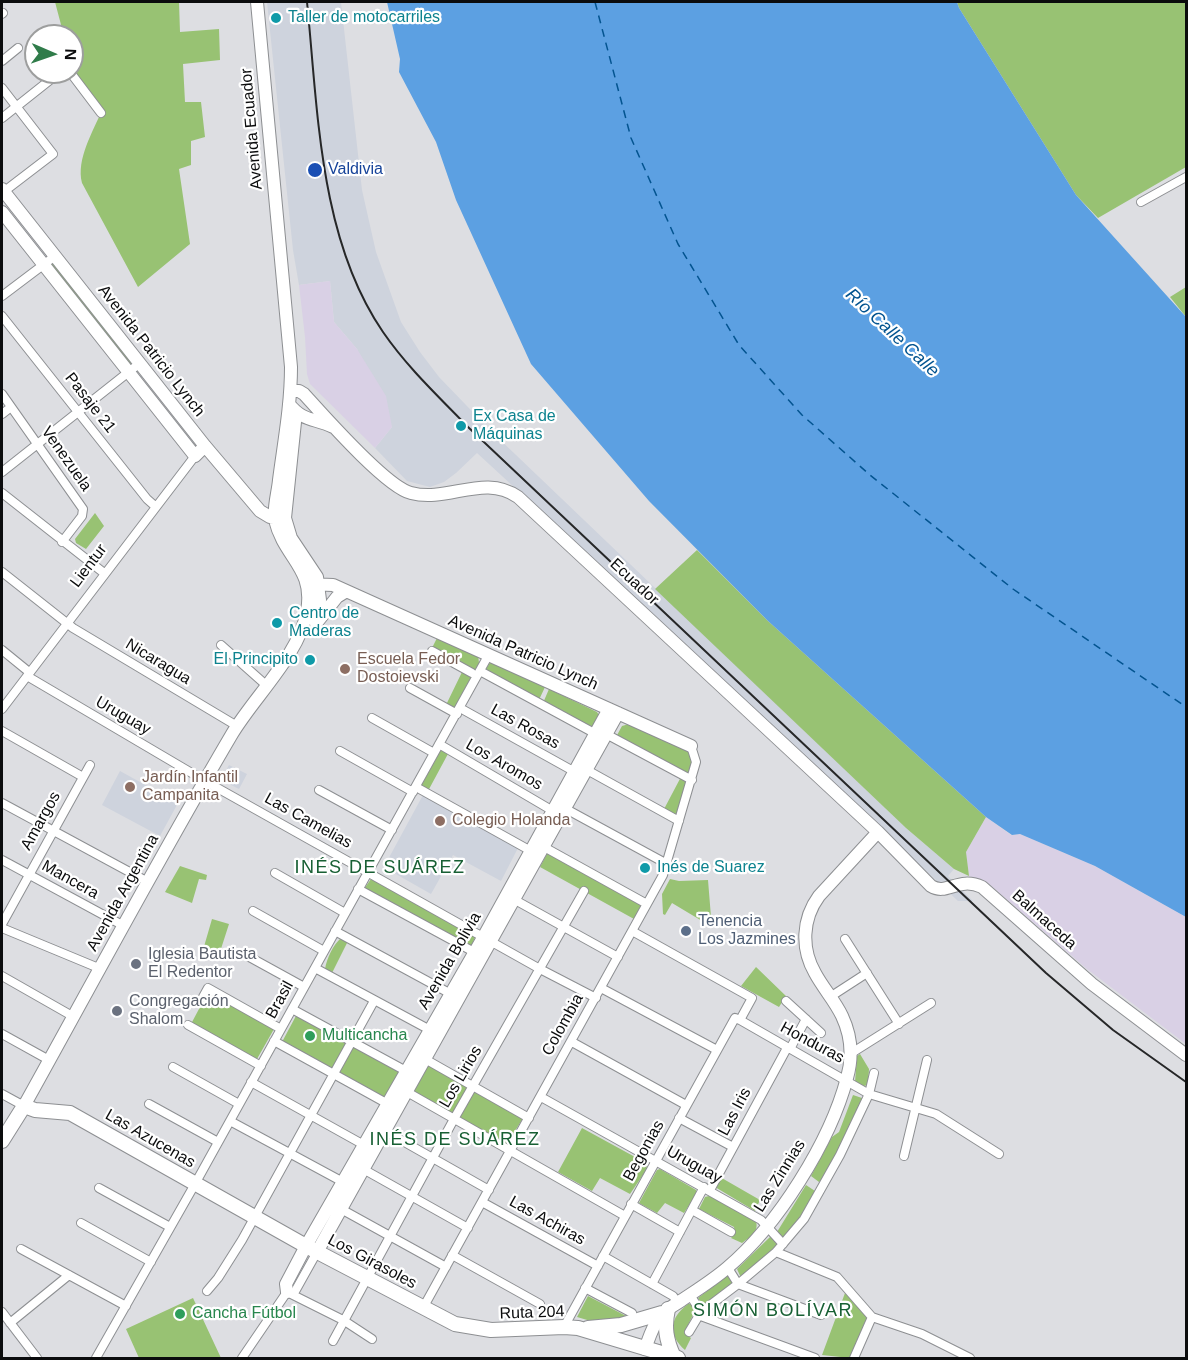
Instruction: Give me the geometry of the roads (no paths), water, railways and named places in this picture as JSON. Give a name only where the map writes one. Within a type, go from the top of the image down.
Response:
[{"type":"main road","name":"Avenida Argentina","points":[[2,1141],[24,1106]]},
{"type":"main road","name":"Las Azucenas","points":[[24,1106],[34,1110],[70,1113],[312,1249]]},
{"type":"main road","name":"Los Girasoles","points":[[312,1249],[423,1308]]},
{"type":"main road","name":"Ruta 204","points":[[423,1308],[455,1324],[481,1330],[571,1328],[676,1358]]},
{"type":"main road","points":[[571,1328],[621,1324],[669,1308],[665,1328],[667,1341],[676,1358]]},
{"type":"street","name":"Avenida Ecuador","points":[[257,2],[295,391]]},
{"type":"street","points":[[2,61],[18,48]]},
{"type":"street","points":[[2,118],[44,84]]},
{"type":"street","points":[[79,84],[101,113]]},
{"type":"street","points":[[2,88],[53,154],[2,191]]},
{"type":"street","points":[[1141,202],[1186,177]]},
{"type":"street","name":"Avenida Patricio Lynch","points":[[2,191],[205,446],[250,499],[262,513],[280,518]]},
{"type":"street","name":"Avenida Patricio Lynch","points":[[2,212],[195,456]]},
{"type":"street","name":"Avenida Ecuador","points":[[282,254],[289,274],[297,340],[295,391]]},
{"type":"street","points":[[2,296],[55,256]]},
{"type":"street","name":"Pasaje 21","points":[[2,316],[147,499],[156,507]]},
{"type":"street","points":[[2,472],[140,363]]},
{"type":"street","points":[[295,391],[277,497],[281,536],[290,554],[313,584],[319,607],[316,624]]},
{"type":"street","name":"Ecuador","points":[[295,391],[389,480],[408,492],[431,495],[489,486],[508,490],[518,497],[878,832]]},
{"type":"street","name":"Venezuela","points":[[2,394],[83,509],[82,516],[62,542]]},
{"type":"street","points":[[2,414],[11,407]]},
{"type":"street","points":[[280,518],[294,434],[292,409]]},
{"type":"street","name":"Ecuador","points":[[292,409],[310,421],[329,425],[339,431]]},
{"type":"street","points":[[294,434],[300,424],[310,421]]},
{"type":"street","name":"Lientur","points":[[2,709],[104,573],[205,446]]},
{"type":"street","points":[[2,493],[104,573]]},
{"type":"street","points":[[250,499],[263,504],[277,497]]},
{"type":"street","name":"Nicaragua","points":[[2,572],[66,623],[237,726]]},
{"type":"street","name":"Avenida Patricio Lynch","points":[[313,584],[333,585],[691,746]]},
{"type":"street","name":"Avenida Argentina","points":[[281,665],[306,619],[313,584]]},
{"type":"street","name":"Avenida Argentina","points":[[24,1106],[204,780],[237,726],[281,665],[337,597],[345,592]]},
{"type":"street","points":[[221,645],[266,685]]},
{"type":"street","name":"Uruguay","points":[[2,650],[28,674],[204,780]]},
{"type":"street","points":[[432,651],[692,780]]},
{"type":"street","name":"Brasil","points":[[96,1359],[458,711],[476,672],[488,656]]},
{"type":"street","name":"Las Rosas","points":[[410,688],[581,771],[679,822]]},
{"type":"street","name":"Avenida Bolivia","points":[[312,1249],[343,1182],[474,952],[488,939],[515,900],[613,711]]},
{"type":"street","points":[[372,718],[434,753]]},
{"type":"street","points":[[2,731],[83,777]]},
{"type":"street","name":"Los Aromos","points":[[439,744],[560,810],[667,864]]},
{"type":"street","name":"Colombia","points":[[423,1308],[572,1042],[667,864],[696,762],[691,746]]},
{"type":"street","points":[[340,751],[531,852]]},
{"type":"street","name":"Amargos","points":[[2,926],[90,765]]},
{"type":"street","name":"Las Camelias","points":[[204,780],[540,969],[596,998]]},
{"type":"street","points":[[319,790],[392,830]]},
{"type":"street","points":[[2,803],[147,882]]},
{"type":"street","name":"Avenida Bolivia","points":[[290,1294],[286,1284],[341,1209],[425,1059],[531,852],[560,810]]},
{"type":"street","name":"Las Zinnias","points":[[645,1349],[654,1325],[669,1308],[728,1268],[776,1218],[820,1144],[847,1080],[850,1054],[846,1026],[840,1012],[810,964],[805,943],[805,927],[819,896],[878,832]]},
{"type":"street","name":"Balmaceda","points":[[878,832],[934,888],[944,889],[964,883],[982,887],[1092,984],[1186,1055]]},
{"type":"street","points":[[544,847],[647,904]]},
{"type":"street","name":"Mancera","points":[[2,860],[124,926]]},
{"type":"street","points":[[275,873],[345,913]]},
{"type":"street","points":[[358,889],[474,952]]},
{"type":"street","name":"Los Lirios","points":[[333,1341],[454,1119],[584,891]]},
{"type":"street","points":[[515,900],[618,957]]},
{"type":"street","points":[[253,911],[324,951]]},
{"type":"street","points":[[2,926],[100,969]]},
{"type":"street","points":[[335,931],[451,994]]},
{"type":"street","name":"Begonias","points":[[571,1328],[585,1288],[631,1204],[735,1018],[740,1020],[752,998],[632,931]]},
{"type":"street","points":[[845,939],[899,1024]]},
{"type":"street","points":[[244,954],[304,987]]},
{"type":"street","points":[[315,968],[430,1029]]},
{"type":"street","points":[[830,997],[867,973]]},
{"type":"street","points":[[2,976],[74,1017]]},
{"type":"street","points":[[203,997],[208,988],[281,1029]]},
{"type":"street","points":[[601,988],[717,1050]]},
{"type":"street","points":[[207,1291],[218,1278],[254,1217],[374,1001]]},
{"type":"street","points":[[786,1001],[821,1033]]},
{"type":"street","points":[[850,1054],[931,1003]]},
{"type":"street","points":[[292,1009],[406,1071]]},
{"type":"street","name":"Las Iris","points":[[652,1284],[692,1210],[734,1147],[806,1019]]},
{"type":"street","name":"Honduras","points":[[740,1020],[869,1094],[936,1114],[999,1154]]},
{"type":"street","points":[[188,1025],[261,1066]]},
{"type":"street","points":[[2,1034],[49,1060]]},
{"type":"street","points":[[274,1041],[388,1104]]},
{"type":"street","points":[[572,1042],[686,1105]]},
{"type":"street","points":[[425,1059],[529,1118]]},
{"type":"street","points":[[904,1156],[927,1060]]},
{"type":"street","points":[[173,1067],[239,1104]]},
{"type":"street","points":[[689,1332],[700,1313],[776,1252],[804,1219],[840,1155],[869,1094],[874,1072]]},
{"type":"street","points":[[251,1082],[364,1145]]},
{"type":"street","points":[[406,1092],[625,1216]]},
{"type":"street","points":[[2,1094],[24,1106]]},
{"type":"street","name":"Uruguay","points":[[541,1097],[761,1220],[783,1244]]},
{"type":"street","points":[[149,1104],[218,1142]]},
{"type":"street","points":[[679,1118],[734,1147]]},
{"type":"street","points":[[230,1121],[343,1182]]},
{"type":"street","points":[[385,1131],[489,1190]]},
{"type":"street","points":[[363,1170],[468,1228]]},
{"type":"street","points":[[99,1188],[170,1227]]},
{"type":"street","name":"Las Achiras","points":[[482,1202],[598,1266]]},
{"type":"street","points":[[631,1204],[680,1232]]},
{"type":"street","points":[[341,1209],[446,1267]]},
{"type":"street","points":[[692,1210],[731,1232]]},
{"type":"street","points":[[81,1223],[151,1262]]},
{"type":"street","points":[[21,1249],[126,1306]]},
{"type":"street","points":[[776,1252],[837,1277],[872,1317],[922,1334],[951,1355],[970,1359]]},
{"type":"street","points":[[452,1255],[540,1304]]},
{"type":"street","name":"Las Achiras","points":[[603,1256],[673,1296],[669,1308]]},
{"type":"street","points":[[728,1268],[738,1284],[821,1315]]},
{"type":"street","points":[[10,1323],[69,1275]]},
{"type":"street","points":[[585,1288],[632,1313]]},
{"type":"street","points":[[242,1359],[290,1294],[343,1320],[372,1339]]},
{"type":"street","points":[[690,1295],[700,1313],[815,1359]]},
{"type":"street","points":[[2,1312],[37,1359]]},
{"type":"street","points":[[854,1359],[872,1317]]},
{"type":"water","name":"Río Calle Calle","points":[[387,2],[957,2],[1076,195],[1186,317],[1186,917],[1095,866],[1020,834],[1012,835],[986,817],[768,621],[649,501],[531,364],[456,200],[436,142],[399,72],[400,59]]},
{"type":"railway","points":[[307,2],[319,129],[334,215],[346,256],[362,296],[383,332],[402,357],[468,427],[1046,973],[1113,1030],[1186,1082]]},
{"type":"place","name":"Taller de motocarriles","points":[[276,18]]},
{"type":"place","name":"Valdivia","points":[[315,170]]},
{"type":"place","name":"Ex Casa de Máquinas","points":[[461,426]]},
{"type":"place","name":"Centro de Maderas","points":[[277,623]]},
{"type":"place","name":"El Principito","points":[[310,660]]},
{"type":"place","name":"Escuela Fedor Dostoievski","points":[[345,669]]},
{"type":"place","name":"Jardín Infantil Campanita","points":[[130,787]]},
{"type":"place","name":"Colegio Holanda","points":[[440,821]]},
{"type":"place","name":"Inés de Suarez","points":[[645,868]]},
{"type":"place","name":"Tenencia Los Jazmines","points":[[686,931]]},
{"type":"place","name":"Iglesia Bautista El Redentor","points":[[136,964]]},
{"type":"place","name":"Congregación Shalom","points":[[117,1011]]},
{"type":"place","name":"Multicancha","points":[[310,1036]]},
{"type":"place","name":"Cancha Fútbol","points":[[180,1314]]},
{"type":"district","name":"INÉS DE SUÁREZ","points":[[380,868]]},
{"type":"district","name":"INÉS DE SUÁREZ","points":[[455,1140]]},
{"type":"district","name":"SIMÓN BOLÍVAR","points":[[773,1311]]}]
